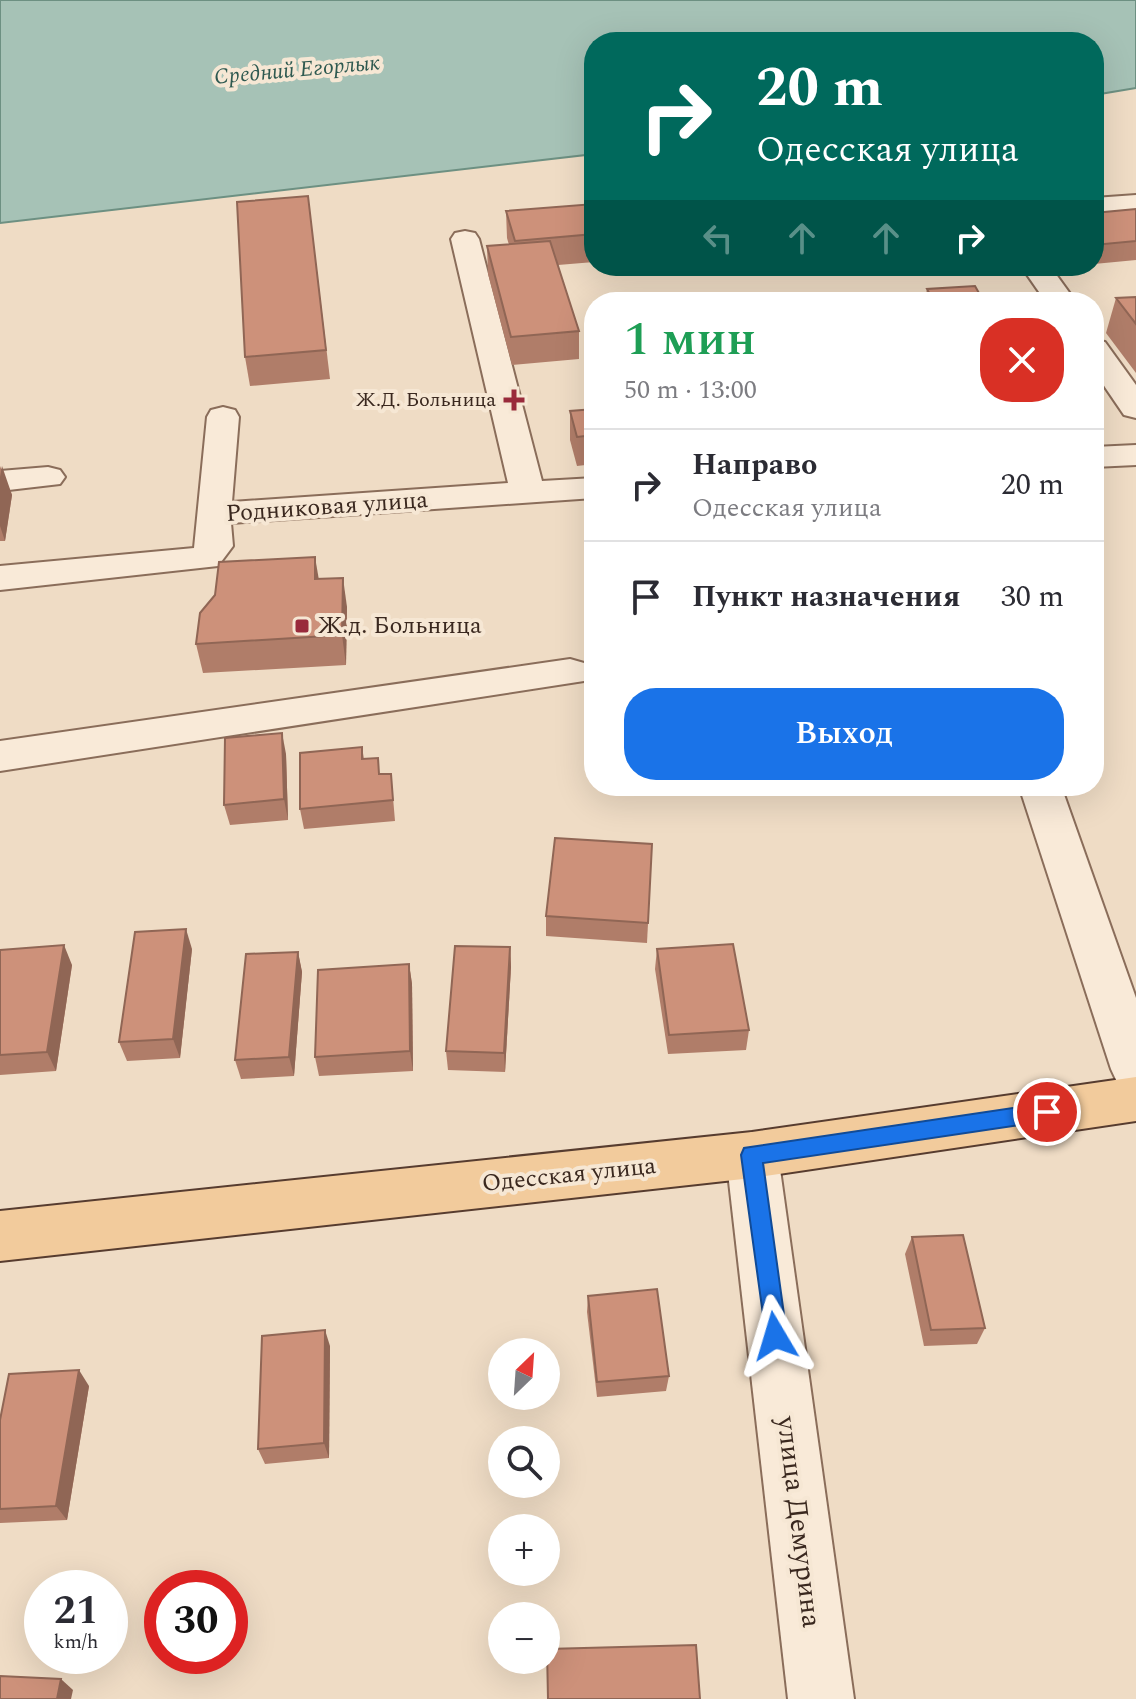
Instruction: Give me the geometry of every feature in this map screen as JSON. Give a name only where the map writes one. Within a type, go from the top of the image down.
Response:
[{"type":"main road","name":"Одесская улица","points":[[0,1236],[752,1155],[1136,1099]]},
{"type":"street","points":[[1104,205],[1136,203]]},
{"type":"street","points":[[465,239],[528,493]]},
{"type":"street","points":[[1104,363],[1136,408]]},
{"type":"street","points":[[213,514],[223,417]]},
{"type":"street","points":[[1104,457],[1136,455]]},
{"type":"street","points":[[0,481],[48,477]]},
{"type":"street","name":"Родниковая улица","points":[[0,578],[205,558],[215,546],[213,514],[584,489]]},
{"type":"street","points":[[0,756],[570,672]]},
{"type":"street","points":[[1043,796],[1136,1069]]},
{"type":"street","name":"улица Демурина","points":[[752,1155],[821,1699]]},
{"type":"water","name":"Средний Егорлык","points":[[0,0],[1136,0],[1136,88],[1104,93],[1104,32],[584,32],[584,155],[0,223]]},
{"type":"building","points":[[308,196],[326,350],[245,357],[237,202]]},
{"type":"building","points":[[584,205],[584,235],[515,241],[506,211]]},
{"type":"building","points":[[1136,209],[1136,241],[1104,244],[1104,212]]},
{"type":"building","points":[[550,241],[579,331],[511,337],[487,246]]},
{"type":"building","points":[[975,286],[978,292],[929,292],[927,289]]},
{"type":"building","points":[[1136,297],[1136,324],[1116,298]]},
{"type":"building","points":[[584,410],[584,436],[577,437],[570,411]]},
{"type":"building","points":[[315,557],[315,579],[343,578],[342,635],[196,644],[200,613],[215,595],[219,562]]},
{"type":"building","points":[[282,733],[284,799],[224,805],[225,738]]},
{"type":"building","points":[[362,747],[362,759],[378,758],[379,774],[391,774],[393,800],[300,809],[300,753]]},
{"type":"building","points":[[555,838],[652,844],[648,923],[546,916]]},
{"type":"building","points":[[186,929],[173,1039],[119,1042],[135,932]]},
{"type":"building","points":[[733,944],[749,1030],[669,1035],[657,949]]},
{"type":"building","points":[[64,945],[47,1052],[0,1055],[0,950]]},
{"type":"building","points":[[455,946],[510,947],[504,1053],[446,1051]]},
{"type":"building","points":[[298,952],[289,1057],[235,1060],[246,954]]},
{"type":"building","points":[[409,964],[410,1051],[315,1057],[318,970]]},
{"type":"building","points":[[963,1235],[985,1328],[931,1330],[912,1237]]},
{"type":"building","points":[[657,1289],[669,1376],[597,1382],[588,1296]]},
{"type":"building","points":[[325,1330],[324,1443],[258,1449],[262,1336]]},
{"type":"building","points":[[79,1370],[56,1506],[0,1509],[0,1420],[9,1374]]},
{"type":"building","points":[[696,1645],[700,1699],[548,1699],[548,1674],[560,1674],[560,1649]]},
{"type":"building","points":[[0,1676],[61,1679],[57,1699],[0,1699]]},
{"type":"place","name":"Ж.Д. Больница","points":[[514,400]]},
{"type":"place","name":"Ж.д. Больница","points":[[302,626]]},
{"type":"route","points":[[775,1336],[752,1155],[1047,1112]]}]
